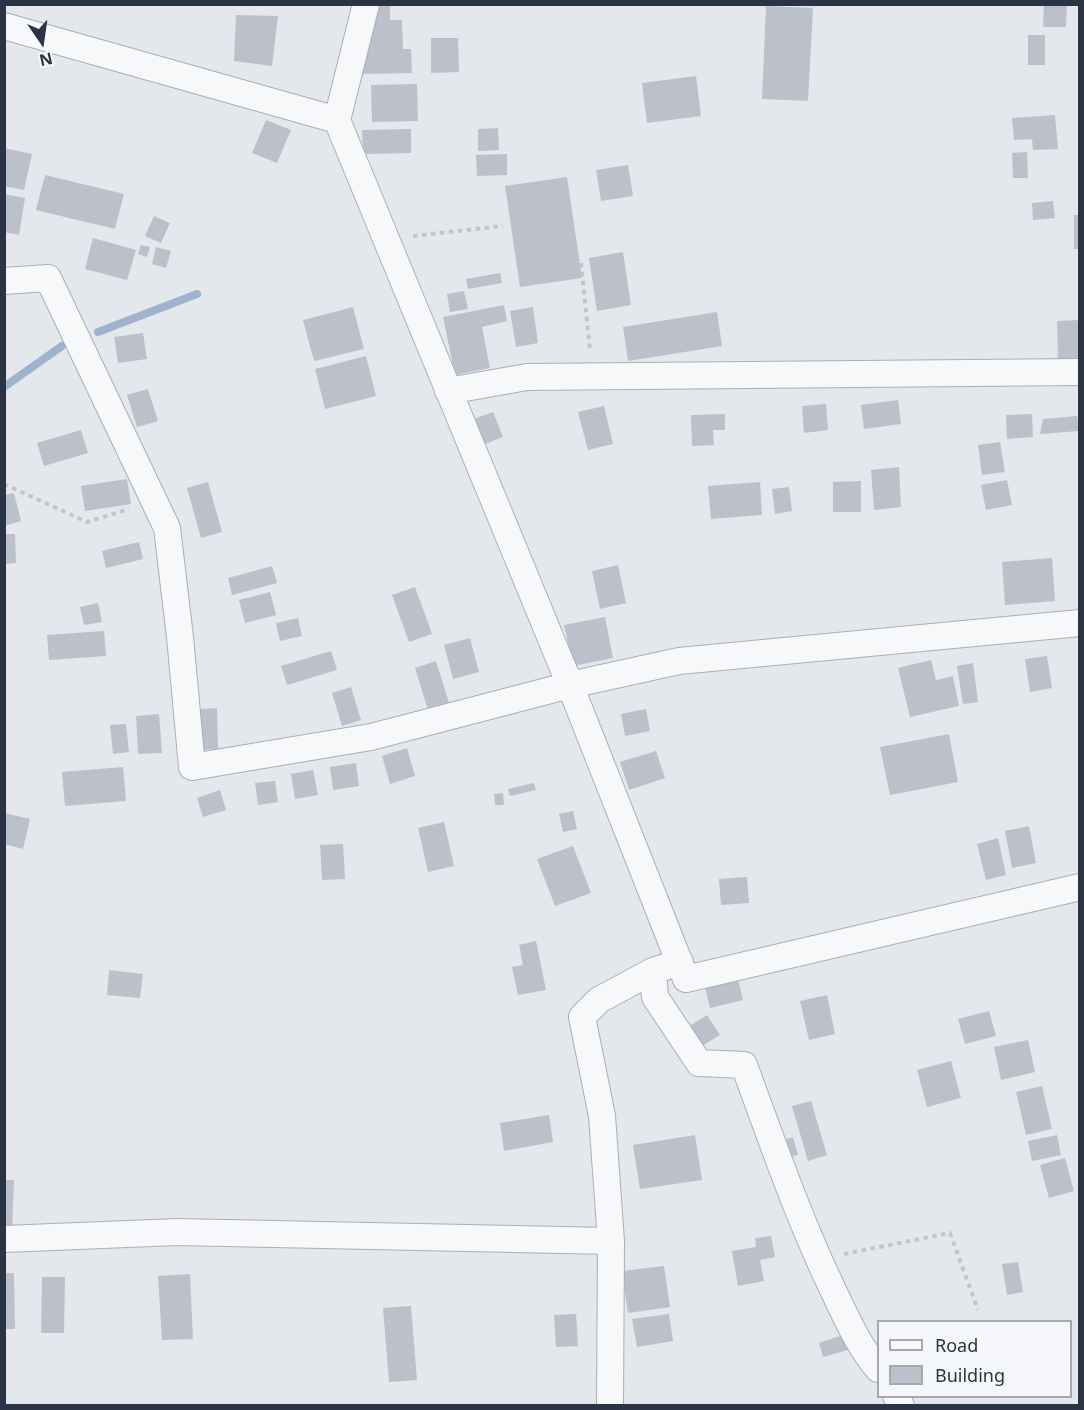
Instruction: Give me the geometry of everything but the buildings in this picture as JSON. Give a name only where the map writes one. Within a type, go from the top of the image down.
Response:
[{"type":"street","points":[[366,4],[336,120],[570,685],[686,979],[1080,887]]},
{"type":"street","points":[[4,26],[336,120]]},
{"type":"street","points":[[4,281],[48,278],[167,528],[192,767],[371,737],[570,685],[679,661],[1080,623]]},
{"type":"street","points":[[448,391],[527,376],[1080,372]]},
{"type":"street","points":[[610,1406],[610,1241],[602,1116],[582,1017],[599,1000],[652,971],[680,962]]},
{"type":"street","points":[[652,971],[655,997],[699,1063],[744,1065],[816,1254],[862,1350],[877,1367]]},
{"type":"street","points":[[4,1239],[177,1232],[610,1241]]},
{"type":"path","points":[[386,239],[503,226]]},
{"type":"path","points":[[581,263],[592,376]]},
{"type":"path","points":[[4,484],[87,522],[133,508]]},
{"type":"path","points":[[816,1254],[841,1255],[950,1233],[978,1310]]},
{"type":"waterway","points":[[98,332],[197,294]]},
{"type":"waterway","points":[[4,387],[62,346]]}]
